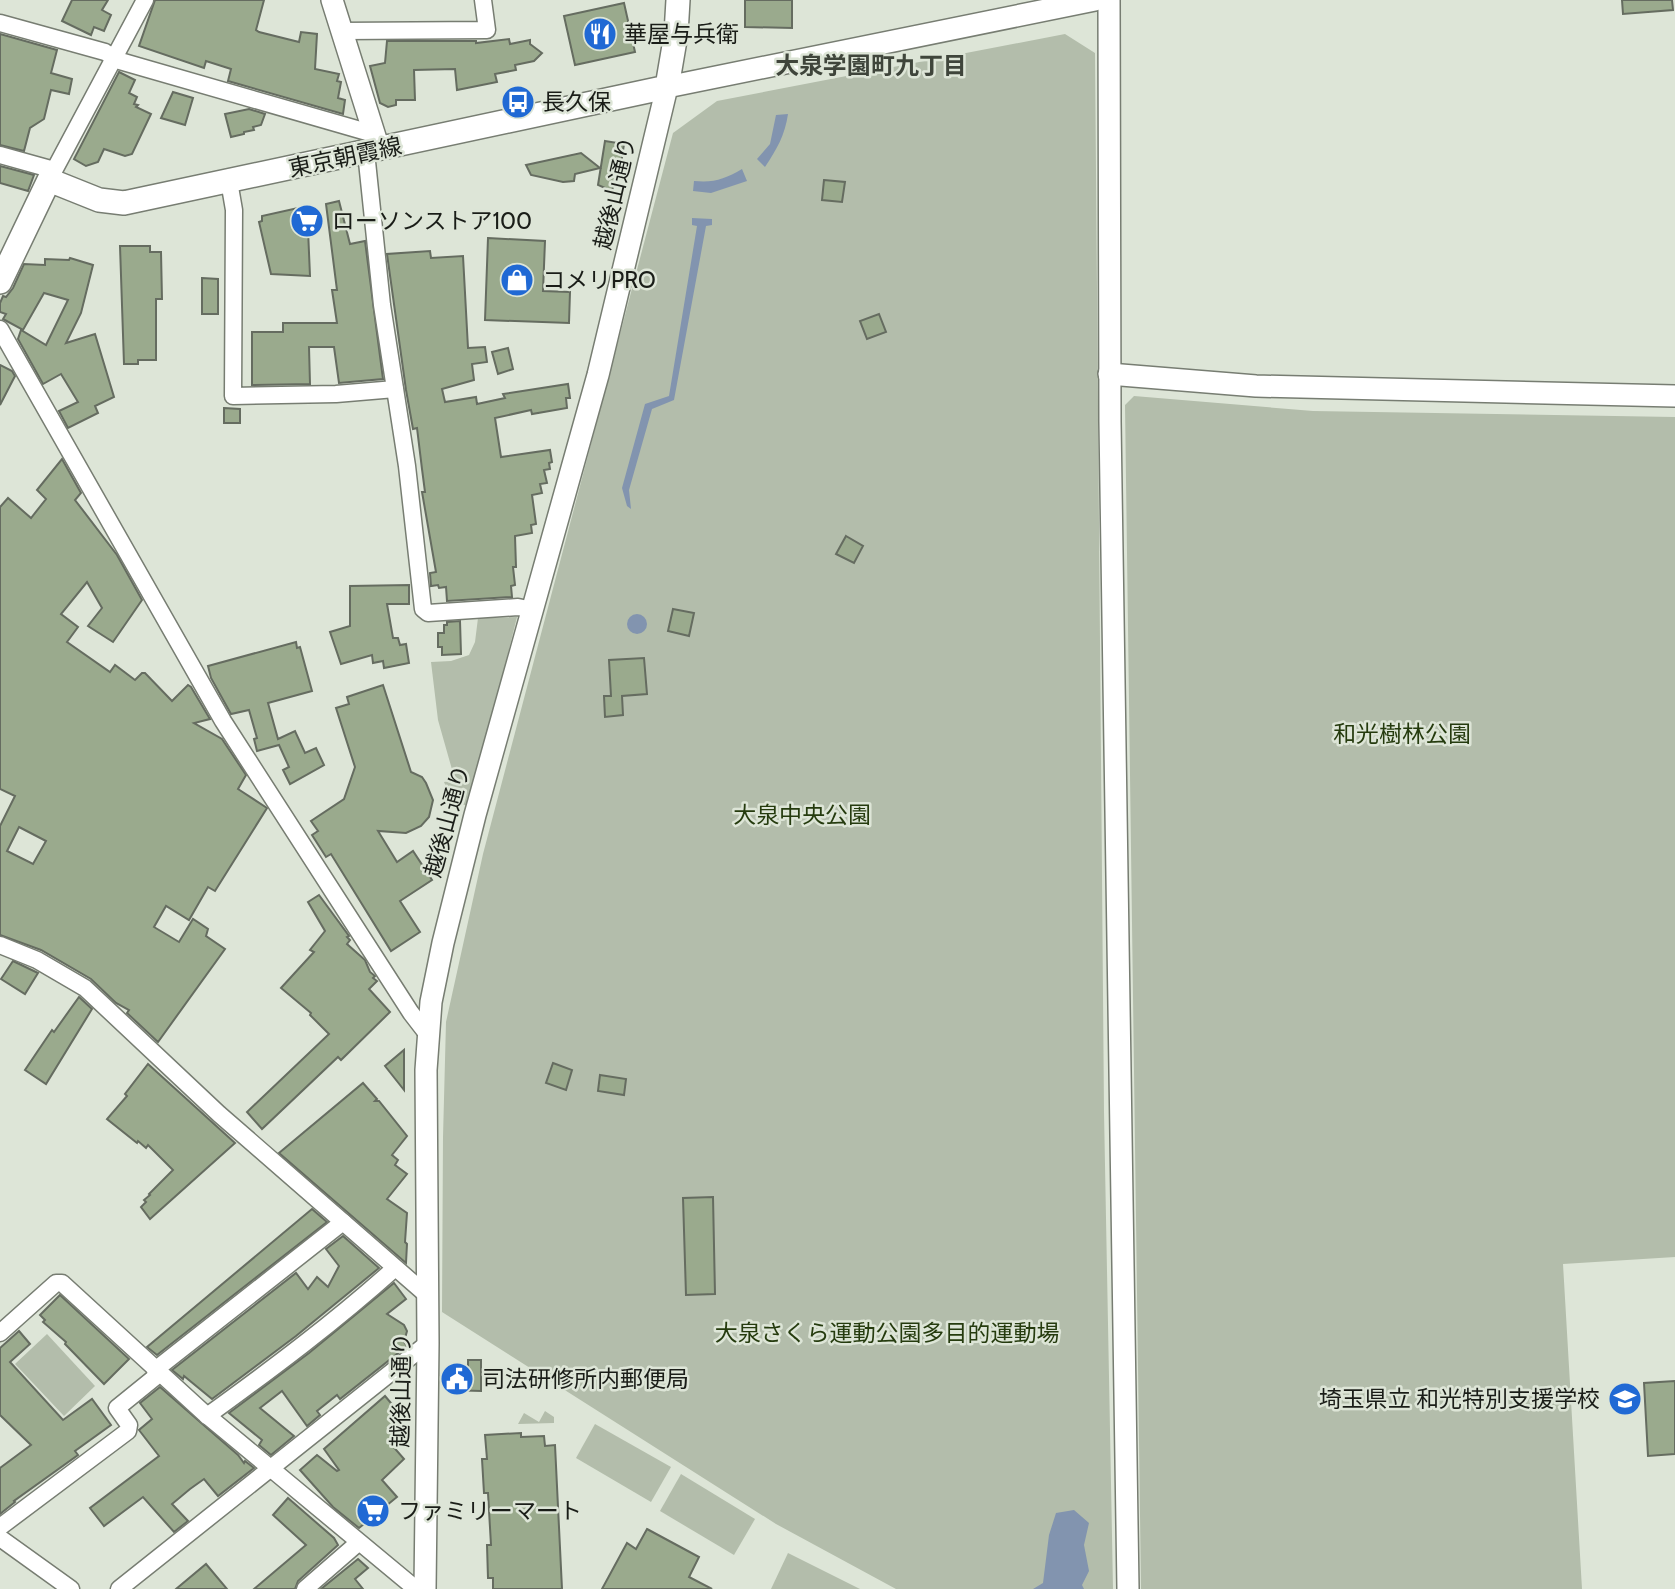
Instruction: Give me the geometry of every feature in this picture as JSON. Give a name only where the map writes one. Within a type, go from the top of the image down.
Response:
[{"type":"main road","points":[[667,87],[676,34],[678,0]]},
{"type":"main road","name":"東京朝霞線","points":[[51,175],[99,200],[124,203],[229,181],[373,145],[667,87]]},
{"type":"main road","points":[[0,282],[51,175]]},
{"type":"street","points":[[0,155],[51,175],[145,0]]},
{"type":"street","points":[[332,0],[373,145],[382,305],[407,466],[418,576],[425,612],[517,607],[533,610]]},
{"type":"street","points":[[342,31],[487,30],[484,0]]},
{"type":"street","points":[[667,87],[1095,0]]},
{"type":"street","points":[[1110,0],[1109,374],[1128,1589]]},
{"type":"street","points":[[0,23],[105,52],[120,61],[373,145]]},
{"type":"street","name":"越後山通り","points":[[425,1589],[428,1343],[426,1091],[431,1002],[475,815],[598,375],[667,87]]},
{"type":"street","points":[[229,181],[234,210],[233,396],[336,394],[395,389]]},
{"type":"street","points":[[0,330],[223,721],[411,1013],[428,1035]]},
{"type":"street","points":[[1109,374],[1256,386],[1675,396]]},
{"type":"street","points":[[0,945],[37,960],[85,988],[202,1099],[428,1296]]},
{"type":"street","points":[[0,1527],[128,1431],[129,1425],[117,1408],[157,1372],[343,1222]]},
{"type":"street","points":[[207,1416],[291,1356],[349,1310],[395,1268]]},
{"type":"street","points":[[0,1333],[59,1282],[207,1416],[416,1589]]},
{"type":"street","points":[[119,1589],[271,1471],[428,1343]]},
{"type":"street","points":[[0,1538],[71,1589]]},
{"type":"street","points":[[305,1589],[358,1543]]},
{"type":"green space","name":"大泉中央公園","points":[[1065,34],[1095,53],[1104,1112],[1113,1589],[896,1589],[776,1524],[442,1312],[446,1022],[483,854],[673,133],[717,101]]},
{"type":"green space","name":"和光樹林公園","points":[[1134,396],[1313,411],[1675,417],[1675,1257],[1563,1264],[1582,1589],[1141,1589],[1125,405]]},
{"type":"green space","points":[[517,617],[470,806],[465,805],[454,798],[444,782],[455,780],[438,720],[431,662],[451,661],[469,655],[475,642],[478,618]]},
{"type":"green space","points":[[47,1334],[95,1386],[64,1416],[15,1364]]},
{"type":"green space","points":[[545,1411],[554,1417],[554,1423],[518,1424],[524,1413],[539,1422]]},
{"type":"green space","points":[[595,1424],[671,1467],[651,1502],[576,1458]]},
{"type":"green space","points":[[681,1474],[755,1519],[734,1555],[660,1511]]},
{"type":"green space","points":[[788,1553],[860,1589],[771,1589]]},
{"type":"water","points":[[788,114],[780,142],[765,167],[757,159],[770,144],[776,115]]},
{"type":"water","points":[[742,169],[747,181],[711,193],[693,191],[694,181],[719,180]]},
{"type":"water","points":[[692,218],[712,219],[712,225],[706,226],[674,400],[652,409],[629,490],[631,509],[627,506],[622,488],[645,404],[669,396],[697,226],[692,225]]},
{"type":"water","points":[[633,614],[641,614],[647,624],[641,634],[633,634],[627,628],[627,620]]},
{"type":"water","points":[[1074,1510],[1089,1523],[1084,1545],[1089,1571],[1082,1585],[1084,1589],[1033,1589],[1043,1583],[1049,1535],[1056,1513]]},
{"type":"building","points":[[72,0],[108,0],[102,10],[111,15],[104,31],[94,27],[91,35],[62,21]]},
{"type":"building","points":[[155,0],[264,0],[256,30],[259,32],[299,42],[301,32],[317,34],[315,69],[339,74],[337,81],[341,82],[338,98],[345,100],[343,114],[228,81],[231,69],[206,61],[204,68],[139,46]]},
{"type":"building","points":[[745,0],[792,0],[792,28],[745,27]]},
{"type":"building","points":[[1622,0],[1672,0],[1673,10],[1623,14]]},
{"type":"building","name":"華屋与兵衛","points":[[624,3],[635,52],[575,65],[564,16]]},
{"type":"building","points":[[0,34],[57,50],[51,73],[72,79],[69,94],[51,90],[44,119],[30,128],[24,151],[0,145]]},
{"type":"building","points":[[509,39],[510,44],[530,40],[530,44],[542,53],[534,61],[515,65],[516,70],[495,74],[497,82],[457,90],[455,69],[414,70],[415,100],[396,100],[396,105],[388,107],[380,103],[370,66],[385,63],[387,41],[476,43]]},
{"type":"building","points":[[119,72],[135,80],[129,93],[137,97],[134,104],[151,114],[132,154],[125,156],[104,149],[98,162],[86,166],[74,159]]},
{"type":"building","points":[[173,92],[193,98],[185,125],[161,118]]},
{"type":"building","points":[[249,109],[265,114],[261,125],[231,137],[225,114]]},
{"type":"building","points":[[605,141],[624,144],[612,191],[598,185]]},
{"type":"building","points":[[581,153],[600,168],[575,174],[574,181],[563,182],[531,175],[526,165]]},
{"type":"building","points":[[0,166],[34,175],[28,191],[0,183]]},
{"type":"building","points":[[824,180],[845,182],[842,202],[822,200]]},
{"type":"building","points":[[339,201],[350,244],[365,241],[383,379],[339,383],[334,347],[309,347],[310,384],[252,385],[252,332],[283,332],[283,323],[337,323],[332,290],[337,290],[326,204]]},
{"type":"building","points":[[307,206],[310,276],[271,274],[259,222],[262,221],[262,216]]},
{"type":"building","points":[[488,238],[545,241],[543,291],[570,292],[569,323],[485,320]]},
{"type":"building","points":[[120,246],[150,246],[150,252],[161,252],[162,299],[156,299],[156,360],[138,360],[138,364],[124,364]]},
{"type":"building","points":[[430,251],[431,258],[463,256],[468,348],[485,347],[487,362],[472,364],[474,380],[442,389],[445,402],[476,397],[477,404],[505,398],[503,394],[568,384],[570,398],[566,398],[567,408],[532,414],[531,410],[495,418],[501,457],[550,450],[552,462],[549,463],[550,469],[544,470],[547,483],[540,484],[542,493],[532,495],[536,524],[531,525],[532,533],[515,536],[516,567],[513,567],[515,585],[511,586],[512,597],[447,601],[446,587],[431,586],[430,573],[436,572],[422,492],[425,492],[417,428],[413,429],[406,390],[387,254]]},
{"type":"building","points":[[70,258],[93,265],[81,313],[66,343],[95,334],[114,397],[95,406],[98,413],[68,428],[59,411],[78,402],[61,374],[43,384],[18,339],[21,330],[46,345],[68,300],[44,293],[23,330],[3,319],[6,314],[0,312],[0,303],[3,296],[6,297],[13,288],[24,264],[45,265],[45,259]]},
{"type":"building","points":[[202,278],[218,279],[218,314],[202,314]]},
{"type":"building","points":[[879,314],[886,332],[867,339],[860,321]]},
{"type":"building","points":[[508,348],[513,369],[498,374],[492,352]]},
{"type":"building","points":[[0,365],[12,371],[15,376],[0,405]]},
{"type":"building","points":[[224,408],[240,409],[240,423],[224,423]]},
{"type":"building","points":[[62,459],[81,493],[75,500],[117,555],[142,600],[113,642],[88,626],[102,608],[87,582],[61,614],[78,627],[67,642],[110,672],[115,665],[135,680],[145,673],[172,701],[188,685],[191,687],[210,719],[194,723],[222,739],[246,775],[238,789],[267,808],[215,891],[208,887],[189,920],[166,906],[154,927],[179,942],[193,919],[208,929],[206,936],[225,949],[158,1042],[127,1013],[129,1010],[116,1003],[91,979],[41,950],[0,935],[0,826],[15,796],[0,789],[0,507],[8,498],[31,518],[46,499],[37,490]],"holes":[[[19,827],[46,841],[33,864],[7,851]]]},
{"type":"building","points":[[846,536],[863,546],[854,563],[836,554]]},
{"type":"building","points":[[409,585],[409,604],[387,604],[393,638],[398,638],[400,645],[406,644],[409,663],[384,668],[383,661],[373,663],[372,655],[341,664],[330,632],[350,626],[350,586]]},
{"type":"building","points":[[673,609],[694,613],[689,636],[668,631]]},
{"type":"building","points":[[460,621],[461,654],[442,655],[442,647],[438,647],[438,633],[444,633],[444,625],[447,625],[447,622]]},
{"type":"building","points":[[296,642],[297,648],[300,647],[312,691],[268,703],[278,739],[295,731],[305,753],[316,748],[324,765],[290,784],[283,770],[289,767],[279,745],[257,751],[254,739],[257,738],[249,710],[231,714],[211,678],[208,666]]},
{"type":"building","points":[[644,658],[647,694],[622,696],[623,715],[605,717],[604,696],[611,696],[609,660]]},
{"type":"building","points":[[383,685],[411,772],[422,777],[433,800],[429,817],[421,826],[406,833],[378,831],[397,862],[413,851],[432,880],[400,901],[420,932],[391,951],[331,854],[326,857],[312,835],[318,831],[311,821],[344,799],[355,767],[336,708],[349,704],[347,697]]},
{"type":"building","points":[[319,895],[349,936],[347,944],[365,960],[370,972],[375,976],[373,978],[377,981],[369,989],[390,1012],[341,1060],[338,1057],[262,1129],[247,1112],[329,1034],[311,1013],[281,988],[314,952],[310,950],[325,931],[308,902]]},
{"type":"building","points":[[13,961],[38,973],[25,994],[1,979]]},
{"type":"building","points":[[79,997],[92,1009],[46,1084],[25,1070]]},
{"type":"building","points":[[404,1050],[404,1090],[385,1066]]},
{"type":"building","points":[[553,1063],[572,1070],[566,1090],[546,1083]]},
{"type":"building","points":[[148,1064],[235,1143],[150,1219],[141,1207],[146,1202],[144,1200],[173,1170],[148,1145],[146,1148],[138,1141],[137,1143],[107,1119],[127,1096],[125,1094]]},
{"type":"building","points":[[600,1075],[626,1079],[624,1095],[598,1091]]},
{"type":"building","points":[[363,1083],[377,1099],[375,1101],[379,1101],[407,1136],[392,1155],[398,1160],[395,1165],[407,1174],[387,1199],[407,1213],[406,1263],[279,1153]]},
{"type":"building","points":[[713,1197],[715,1294],[686,1295],[683,1198]]},
{"type":"building","points":[[312,1209],[327,1222],[157,1355],[147,1347]]},
{"type":"building","points":[[343,1236],[379,1268],[296,1336],[212,1399],[184,1376],[183,1379],[172,1370],[296,1273],[308,1289],[317,1277],[328,1287],[339,1266],[326,1249]]},
{"type":"building","points":[[394,1283],[406,1299],[387,1314],[404,1325],[407,1331],[404,1342],[407,1346],[340,1399],[337,1395],[317,1411],[320,1415],[307,1426],[282,1391],[260,1408],[294,1436],[271,1455],[259,1445],[262,1440],[229,1413],[309,1353]]},
{"type":"building","points":[[60,1295],[129,1359],[104,1384],[66,1342],[43,1322],[45,1320],[40,1315]]},
{"type":"building","points":[[19,1331],[30,1344],[10,1362],[63,1420],[92,1399],[111,1425],[75,1451],[78,1455],[0,1514],[0,1468],[31,1445],[0,1415],[0,1348]]},
{"type":"building","points":[[468,1360],[481,1360],[481,1391],[446,1390],[446,1380],[451,1369],[468,1369]]},
{"type":"building","points":[[1675,1381],[1675,1454],[1648,1456],[1644,1383]]},
{"type":"building","points":[[160,1387],[244,1463],[245,1461],[254,1468],[218,1496],[204,1479],[190,1489],[172,1504],[188,1521],[174,1532],[143,1497],[104,1526],[90,1508],[159,1456],[139,1430],[152,1419],[140,1403]]},
{"type":"building","points":[[385,1396],[402,1416],[398,1419],[401,1423],[394,1429],[400,1435],[390,1443],[404,1459],[382,1480],[397,1497],[359,1528],[333,1507],[300,1470],[317,1455],[339,1470],[324,1449]]},
{"type":"building","points":[[521,1433],[521,1437],[544,1436],[545,1446],[555,1445],[562,1589],[493,1589],[493,1578],[488,1578],[487,1545],[491,1545],[488,1493],[484,1493],[482,1459],[487,1459],[485,1435]]},
{"type":"building","points":[[288,1498],[334,1538],[338,1545],[298,1581],[295,1589],[254,1589],[306,1545],[273,1515]]},
{"type":"building","points":[[647,1529],[699,1557],[689,1577],[712,1589],[602,1589],[627,1543],[636,1549]]},
{"type":"building","points":[[358,1559],[368,1568],[355,1579],[363,1589],[321,1589]]},
{"type":"building","points":[[206,1564],[227,1589],[176,1589]]},
{"type":"place","name":"華屋与兵衛","points":[[600,34]]},
{"type":"place","name":"長久保","points":[[518,102]]},
{"type":"place","name":"ローソンストア100","points":[[307,221]]},
{"type":"place","name":"コメリPRO","points":[[517,280]]},
{"type":"place","name":"司法研修所内郵便局","points":[[457,1379]]},
{"type":"place","name":"埼玉県立 和光特別支援学校","points":[[1625,1399]]},
{"type":"place","name":"ファミリーマート","points":[[373,1511]]},
{"type":"district","name":"大泉学園町九丁目","points":[[871,65]]},
{"type":"park label","name":"大泉さくら運動公園多目的運動場","points":[[887,1333]]}]
